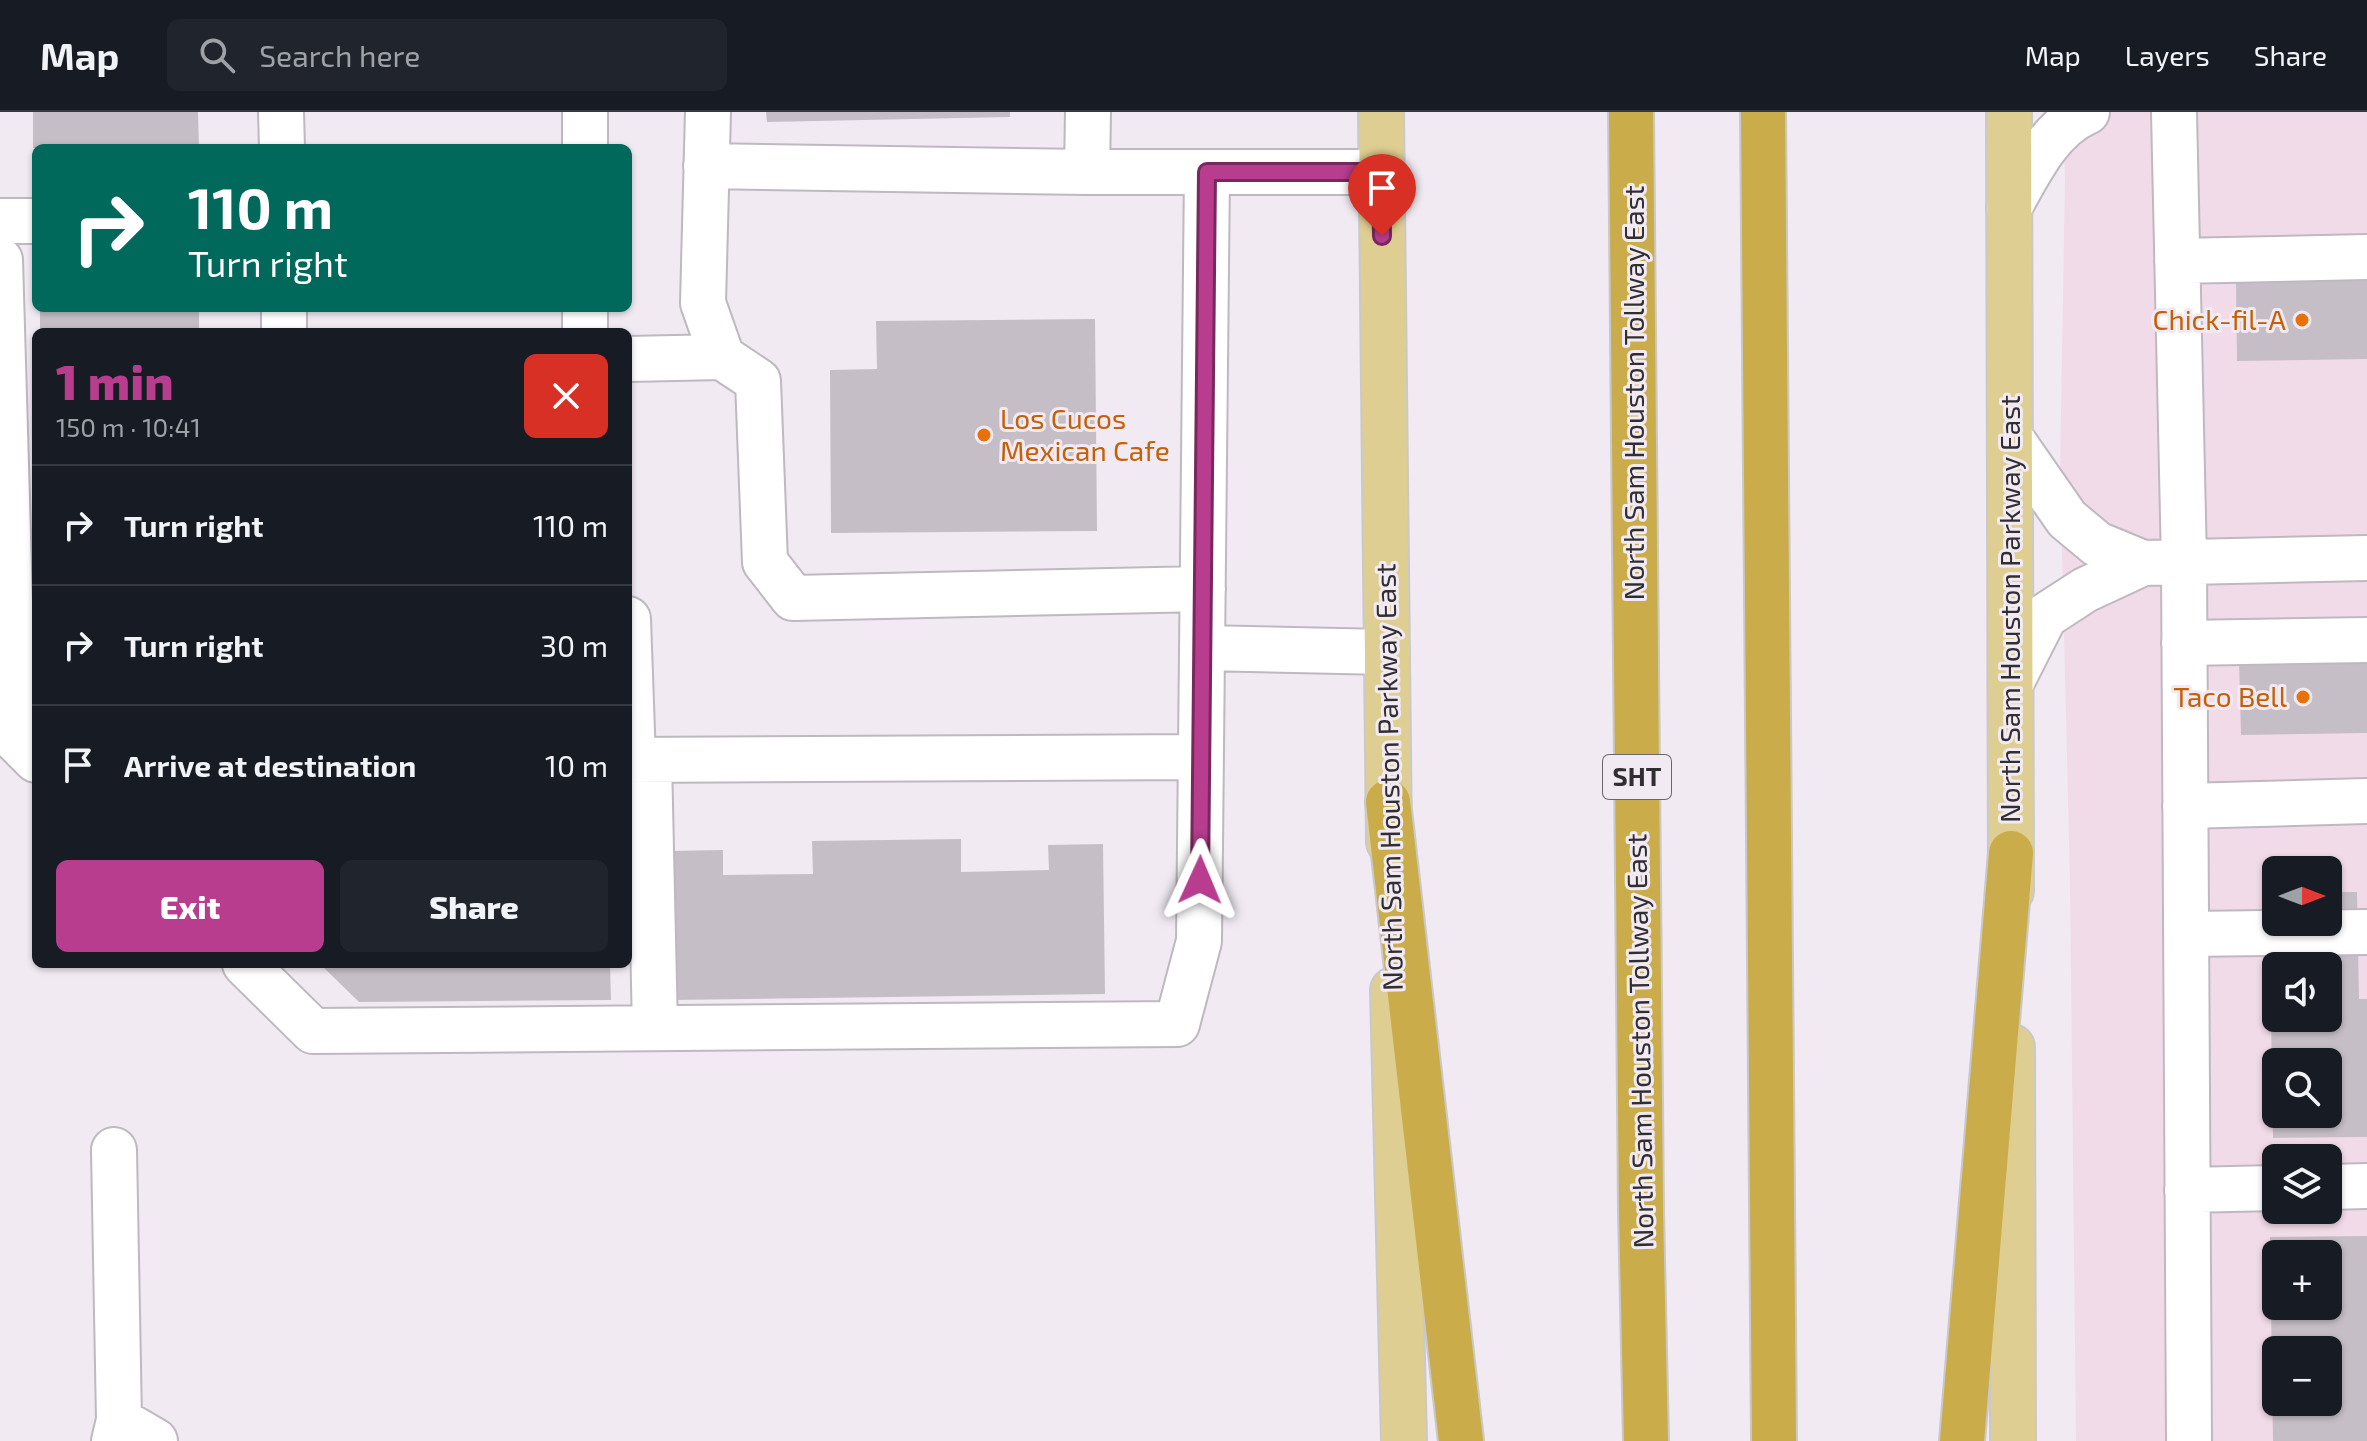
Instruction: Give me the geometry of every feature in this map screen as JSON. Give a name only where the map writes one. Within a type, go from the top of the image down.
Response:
[{"type":"highway","name":"North Sam Houston Tollway East","points":[[1631,112],[1646,1441]]},
{"type":"highway","points":[[1763,112],[1774,1441]]},
{"type":"highway","points":[[1388,802],[1461,1441]]},
{"type":"highway","points":[[1962,1441],[2011,853]]},
{"type":"main road","name":"North Sam Houston Parkway East","points":[[1381,112],[1388,802],[1404,1441]]},
{"type":"main road","name":"North Sam Houston Parkway East","points":[[2009,112],[2013,1441]]},
{"type":"lane","points":[[281,112],[282,144]]},
{"type":"lane","points":[[585,112],[585,144]]},
{"type":"lane","points":[[708,112],[703,303],[722,357]]},
{"type":"lane","points":[[1087,172],[1088,112]]},
{"type":"lane","points":[[2009,208],[2035,162],[2056,136],[2087,112]]},
{"type":"lane","points":[[2174,112],[2177,261],[2163,562],[2184,643],[2189,1441]]},
{"type":"lane","points":[[706,166],[1087,172],[1381,172]]},
{"type":"lane","points":[[249,968],[313,1031],[1177,1024],[1199,941],[1207,172]]},
{"type":"lane","points":[[0,221],[32,221]]},
{"type":"lane","points":[[2177,261],[2367,257]]},
{"type":"lane","points":[[0,260],[14,738],[32,756]]},
{"type":"lane","points":[[632,359],[722,357],[758,381],[765,562],[793,598],[1203,589]]},
{"type":"lane","points":[[2010,437],[2067,519],[2097,544],[2163,562],[2367,558]]},
{"type":"lane","points":[[2011,683],[2045,616],[2085,590],[2163,562]]},
{"type":"lane","points":[[2184,643],[2367,640]]},
{"type":"lane","points":[[1203,648],[1387,652]]},
{"type":"lane","points":[[632,682],[655,1028]]},
{"type":"lane","points":[[637,760],[1201,757]]},
{"type":"lane","points":[[2185,806],[2367,801]]},
{"type":"lane","points":[[2186,934],[2367,932]]},
{"type":"lane","points":[[114,1150],[129,1434]]},
{"type":"lane","points":[[2342,1187],[2367,1186]]},
{"type":"lane","points":[[2187,1190],[2262,1188]]},
{"type":"shaded area","points":[[2063,112],[2367,112],[2367,1441],[2076,1441],[2070,882],[2060,469],[2065,180]]},
{"type":"building","points":[[33,112],[198,112],[199,144],[33,144]]},
{"type":"building","points":[[766,112],[1010,112],[1010,117],[767,122]]},
{"type":"building","name":"Chick-fil-A","points":[[2367,279],[2367,359],[2237,361],[2236,281]]},
{"type":"building","points":[[40,312],[199,312],[199,328],[40,328]]},
{"type":"building","points":[[1095,319],[1097,531],[831,533],[830,370],[877,369],[876,321]]},
{"type":"building","name":"Taco Bell","points":[[2367,659],[2367,733],[2241,735],[2239,660]]},
{"type":"building","points":[[961,839],[961,872],[1049,870],[1048,845],[1103,844],[1105,994],[671,1000],[669,851],[723,850],[723,875],[813,874],[812,841]]},
{"type":"building","points":[[2342,892],[2357,892],[2359,999],[2367,999],[2367,1137],[2273,1138],[2273,1128],[2342,1128],[2342,1048],[2272,1048],[2271,1032],[2342,1032],[2342,952],[2270,952],[2270,936],[2342,936]]},
{"type":"building","points":[[324,968],[610,968],[611,1000],[359,1002]]},
{"type":"building","points":[[2367,1236],[2367,1441],[2273,1441],[2273,1416],[2342,1416],[2342,1336],[2271,1336],[2271,1320],[2342,1320],[2342,1240],[2270,1240],[2270,1237]]},
{"type":"place","name":"Chick-fil-A","points":[[2302,320]]},
{"type":"place","name":"Los Cucos Mexican Cafe","points":[[984,435]]},
{"type":"place","name":"Taco Bell","points":[[2303,697]]},
{"type":"route","points":[[1200,880],[1207,172],[1381,172],[1382,236]]}]
